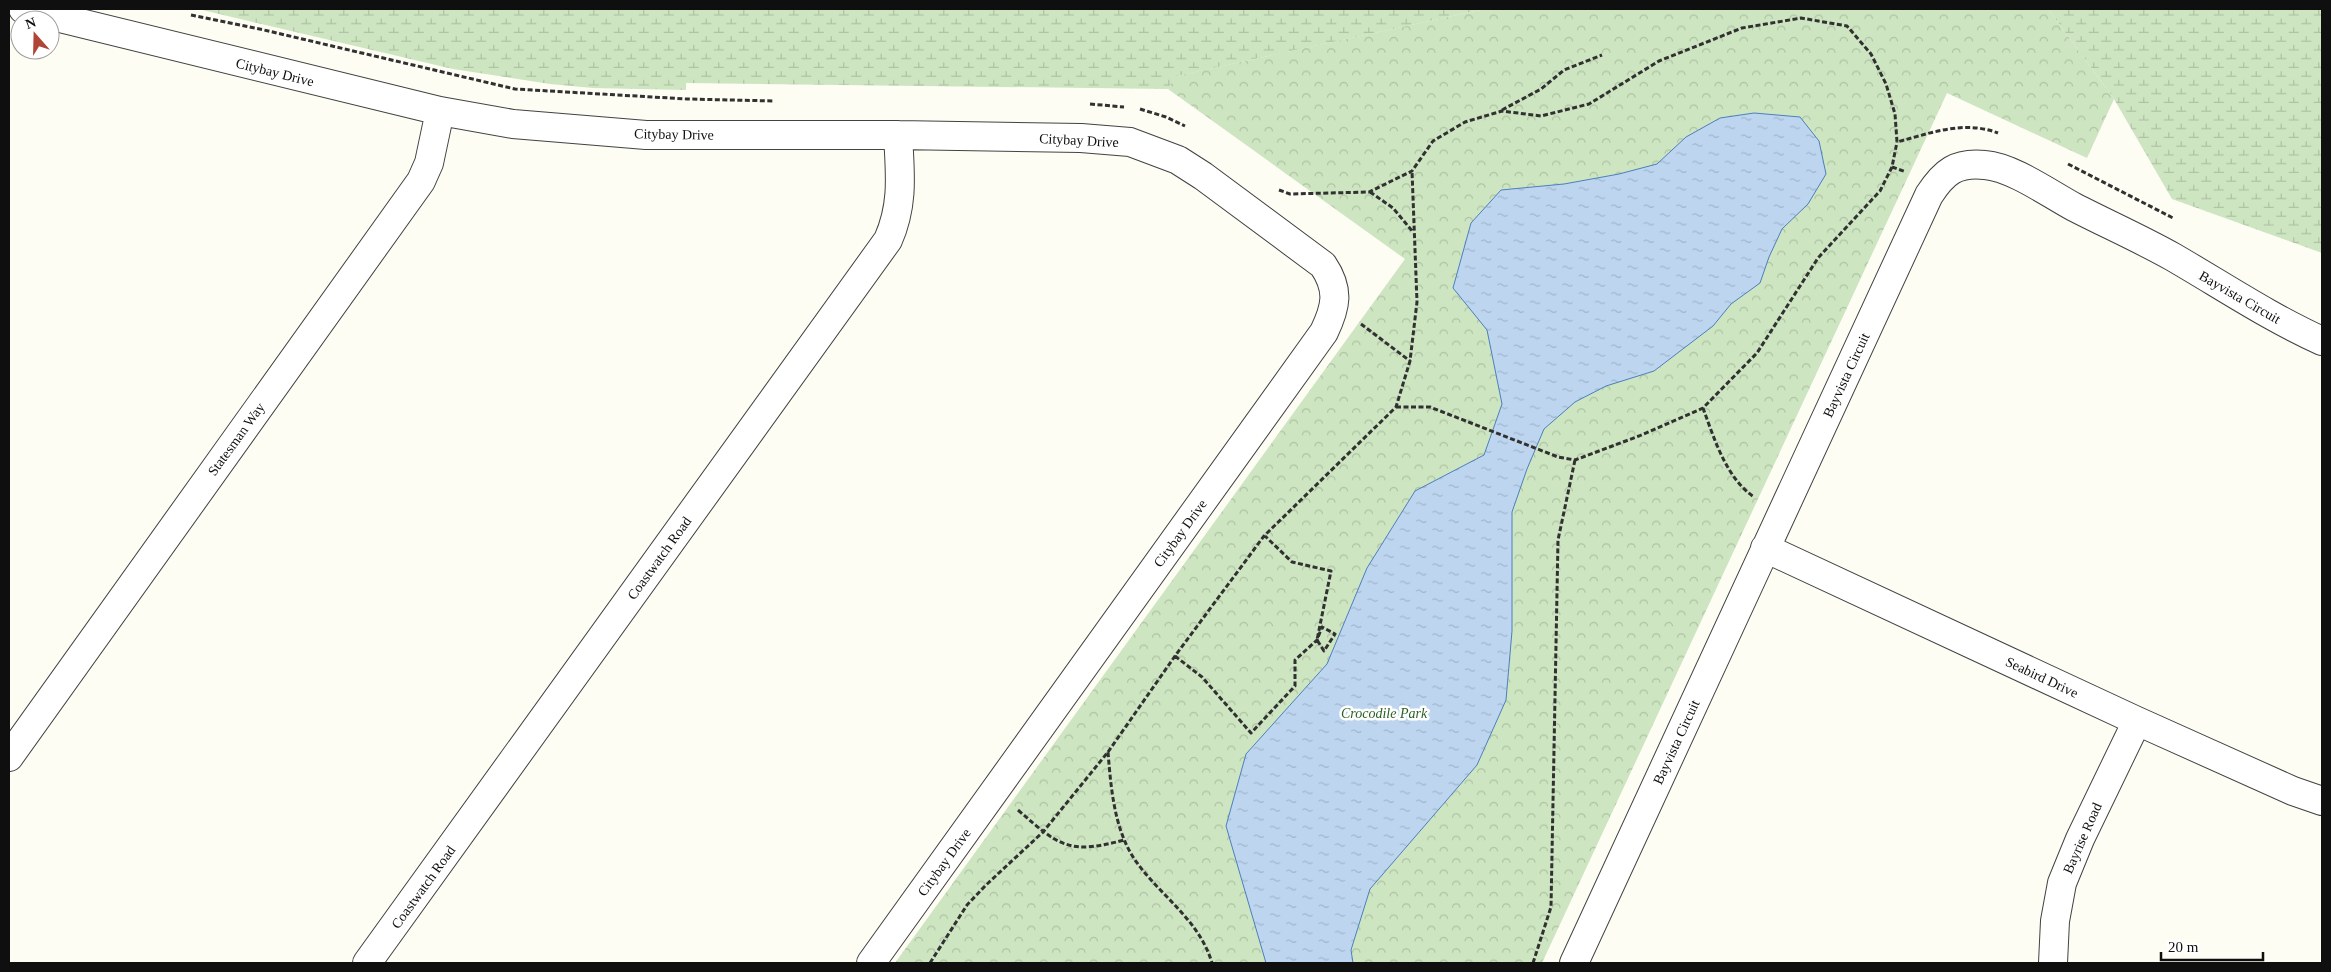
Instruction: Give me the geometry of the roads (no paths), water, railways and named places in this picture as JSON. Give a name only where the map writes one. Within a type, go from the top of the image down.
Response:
[{"type":"street","name":"Citybay Drive","points":[[23,9],[440,111],[513,124],[646,135],[898,135],[1130,142],[1155,150],[1203,176],[1323,265],[1331,277],[1334,297],[1330,319],[1324,332],[871,963]]},
{"type":"street","name":"Statesman Way","points":[[9,757],[421,181],[429,163],[440,111]]},
{"type":"street","name":"Coastwatch Road","points":[[368,963],[888,240],[896,222],[900,203],[898,135]]},
{"type":"street","name":"Bayvista Circuit","points":[[1574,963],[1929,195],[1941,177],[1956,168],[1971,165],[1987,165],[2011,173],[2123,233],[2172,256],[2232,294],[2278,320],[2322,341]]},
{"type":"street","name":"Seabird Drive","points":[[1765,548],[2137,721],[2293,791],[2322,801]]},
{"type":"street","name":"Bayrise Road","points":[[2053,963],[2055,921],[2062,883],[2080,839],[2137,721]]},
{"type":"water","points":[[1754,113],[1800,117],[1819,141],[1826,174],[1808,204],[1782,229],[1760,283],[1731,304],[1713,326],[1654,371],[1606,386],[1575,402],[1544,429],[1512,512],[1512,631],[1506,700],[1477,765],[1370,889],[1351,950],[1353,963],[1266,963],[1226,826],[1246,754],[1327,664],[1367,568],[1415,491],[1484,455],[1502,404],[1487,330],[1453,288],[1471,223],[1501,190],[1564,184],[1619,174],[1657,164],[1686,137],[1720,118]]},
{"type":"park label","name":"Crocodile Park","points":[[1384,713]]}]
